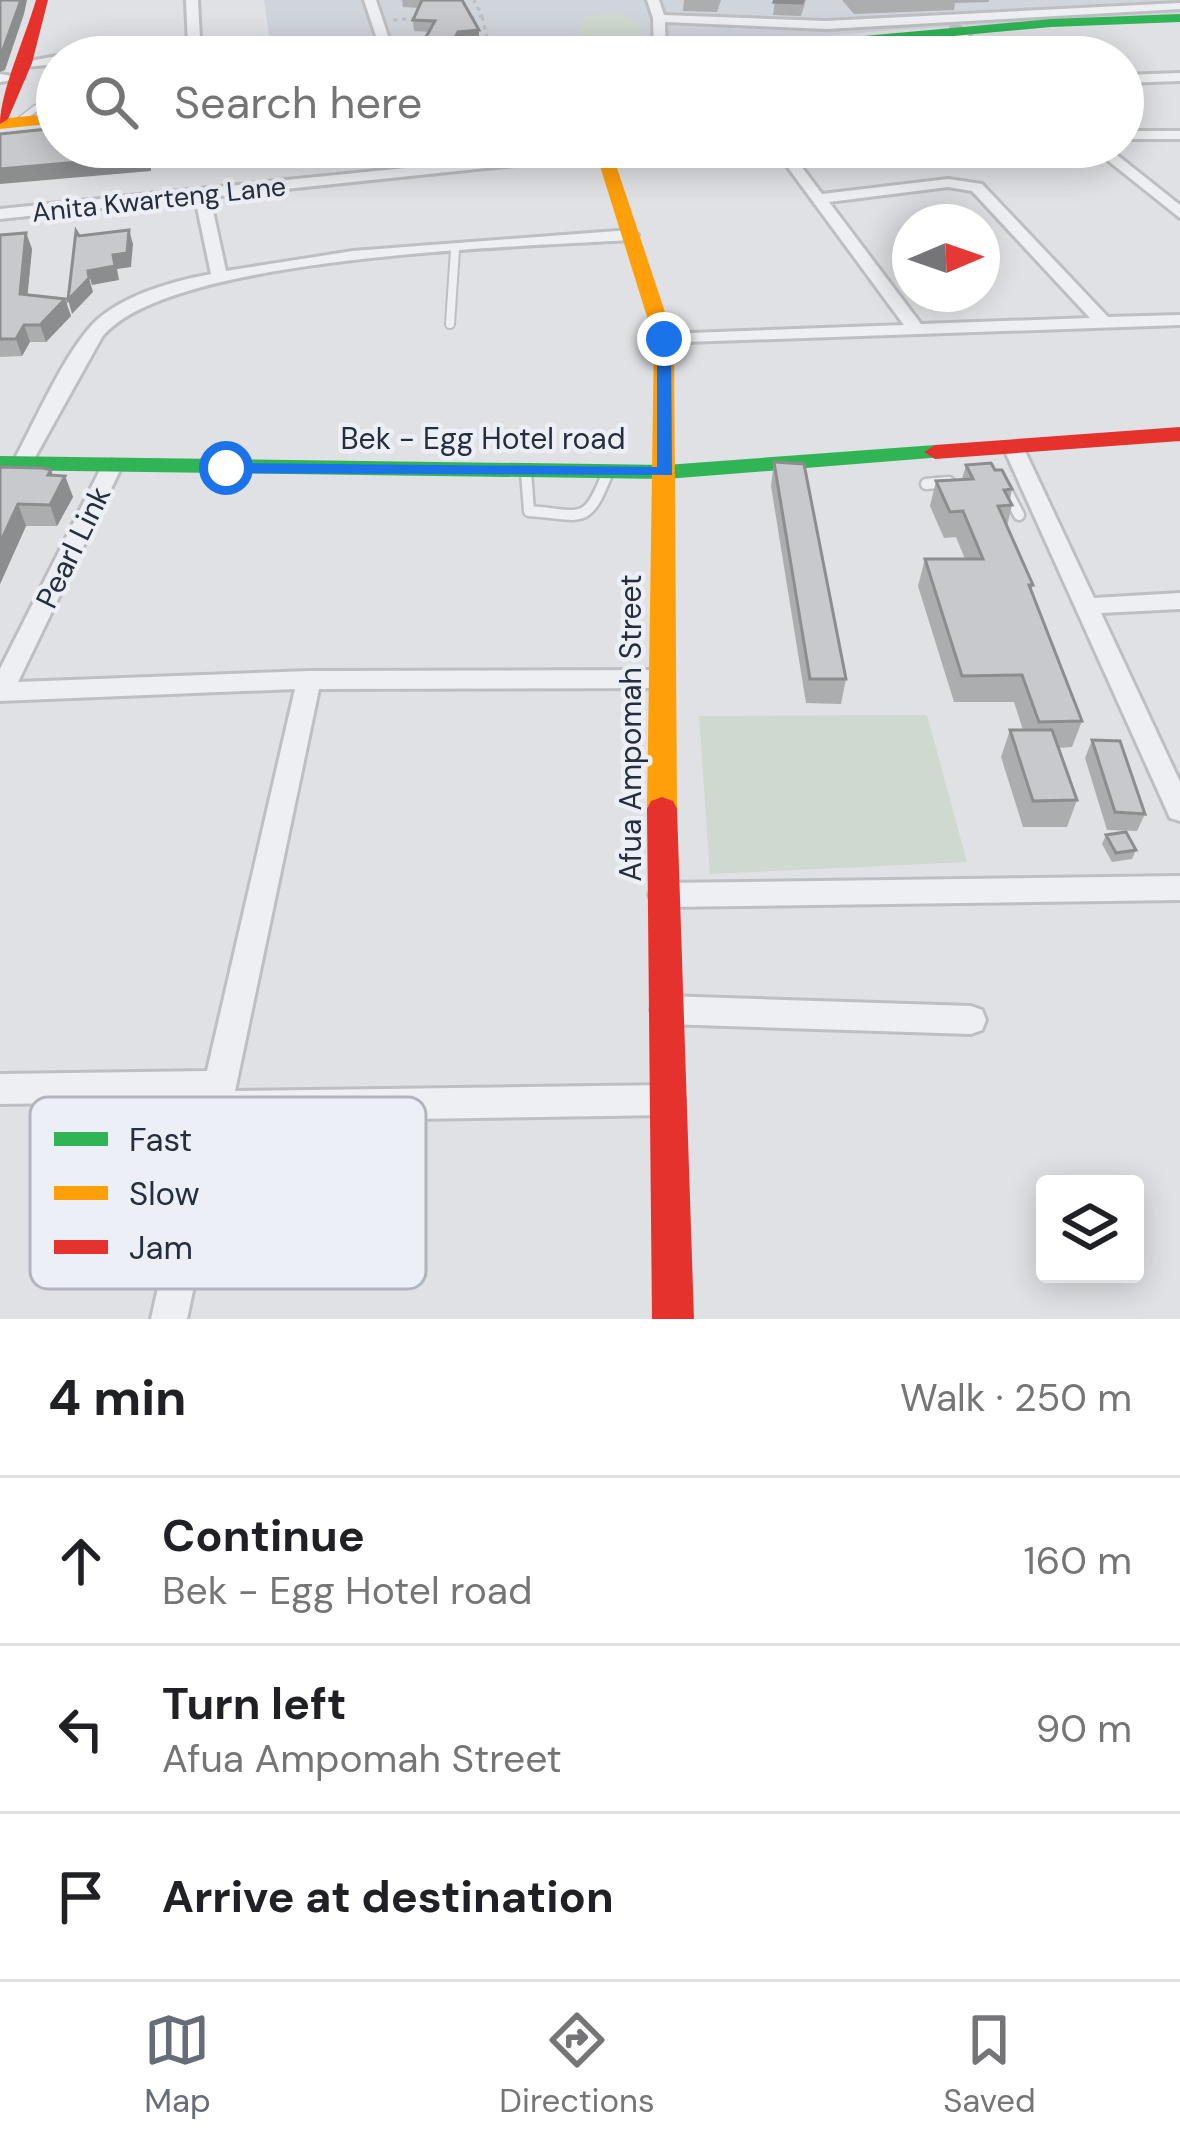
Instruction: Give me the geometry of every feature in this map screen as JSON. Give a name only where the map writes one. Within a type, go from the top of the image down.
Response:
[{"type":"main road","points":[[5,125],[14,73],[42,0]]},
{"type":"main road","points":[[952,36],[1054,12],[1180,22]]},
{"type":"main road","points":[[947,36],[1180,22]]},
{"type":"main road","points":[[5,125],[36,121]]},
{"type":"main road","points":[[5,125],[36,128]]},
{"type":"main road","name":"Afua Ampomah Street","points":[[609,168],[664,339],[663,896],[674,1319]]},
{"type":"main road","name":"Bek - Egg Hotel road","points":[[11,464],[666,472],[1001,460],[1180,434]]},
{"type":"street","points":[[192,0],[194,36]]},
{"type":"street","points":[[370,0],[382,36]]},
{"type":"street","points":[[653,0],[659,36]]},
{"type":"street","points":[[659,18],[806,25],[1180,6]]},
{"type":"street","points":[[1144,78],[1180,77]]},
{"type":"street","points":[[1144,135],[1180,135]]},
{"type":"street","name":"Anita Kwarteng Lane","points":[[0,214],[434,168]]},
{"type":"street","points":[[795,168],[915,328]]},
{"type":"street","points":[[1124,168],[1180,213]]},
{"type":"street","points":[[817,199],[919,185],[977,187],[1106,324]]},
{"type":"street","points":[[202,194],[220,275]]},
{"type":"street","points":[[11,464],[101,325],[126,305],[158,290],[220,275],[630,235]]},
{"type":"street","points":[[664,339],[1180,320]]},
{"type":"street","points":[[1001,460],[1086,606],[1180,811]]},
{"type":"street","name":"Pearl Link","points":[[0,692],[112,466]]},
{"type":"street","points":[[1086,606],[1180,601]]},
{"type":"street","points":[[0,692],[309,680],[661,679]]},
{"type":"street","points":[[0,1088],[217,1097],[309,680]]},
{"type":"street","points":[[663,896],[1180,888]]},
{"type":"street","points":[[667,1010],[971,1020]]},
{"type":"street","points":[[426,1098],[668,1100]]},
{"type":"street","points":[[169,1319],[175,1289]]},
{"type":"lane","points":[[5,125],[36,108]]},
{"type":"lane","points":[[450,324],[455,250]]},
{"type":"lane","points":[[1001,460],[1019,514]]},
{"type":"lane","points":[[526,472],[530,511],[582,514],[593,509],[608,472]]},
{"type":"lane","points":[[926,484],[967,481]]},
{"type":"path","points":[[474,0],[487,36]]},
{"type":"path","points":[[470,18],[482,16]]},
{"type":"path","points":[[377,22],[424,18]]},
{"type":"shaded area","points":[[264,0],[1180,0],[1180,14],[826,36],[269,36]]},
{"type":"shaded area","points":[[620,14],[637,21],[642,35],[580,36],[585,16]]},
{"type":"shaded area","points":[[927,715],[967,862],[710,874],[699,716]]},
{"type":"building","points":[[0,0],[21,0],[0,58]]},
{"type":"building","points":[[422,0],[462,0],[479,30],[427,36],[435,21],[413,20]]},
{"type":"building","points":[[36,130],[36,166],[0,169],[0,134]]},
{"type":"building","points":[[129,230],[127,253],[113,255],[115,266],[88,271],[89,278],[68,300],[76,231],[79,236]]},
{"type":"building","points":[[26,233],[20,294],[65,299],[40,325],[24,325],[16,339],[0,339],[0,235]]},
{"type":"building","points":[[774,462],[804,464],[846,679],[810,679]]},
{"type":"building","points":[[991,463],[995,470],[1002,470],[1012,489],[1004,490],[1012,505],[998,506],[1033,585],[1029,585],[1082,721],[1039,722],[1022,675],[962,676],[925,559],[983,559],[963,511],[950,512],[936,481],[973,479],[966,465]]},
{"type":"building","points":[[0,467],[43,468],[51,470],[48,475],[65,476],[50,505],[18,504],[0,543]]},
{"type":"building","points":[[1010,730],[1052,730],[1077,800],[1033,801]]},
{"type":"building","points":[[1092,740],[1120,741],[1145,814],[1115,812]]},
{"type":"building","points":[[1126,832],[1136,850],[1116,853],[1106,835]]},
{"type":"traffic: fast","points":[[908,36],[1180,18]]},
{"type":"traffic: fast","points":[[0,463],[666,472],[935,452]]},
{"type":"traffic: slow","points":[[0,124],[36,120]]},
{"type":"traffic: slow","points":[[609,168],[664,339],[662,809]]},
{"type":"traffic: jam","points":[[0,119],[25,63],[42,0]]},
{"type":"traffic: jam","points":[[935,452],[1180,434]]},
{"type":"traffic: jam","points":[[662,809],[673,1319]]},
{"type":"route","points":[[226,468],[666,472],[664,339]]}]
